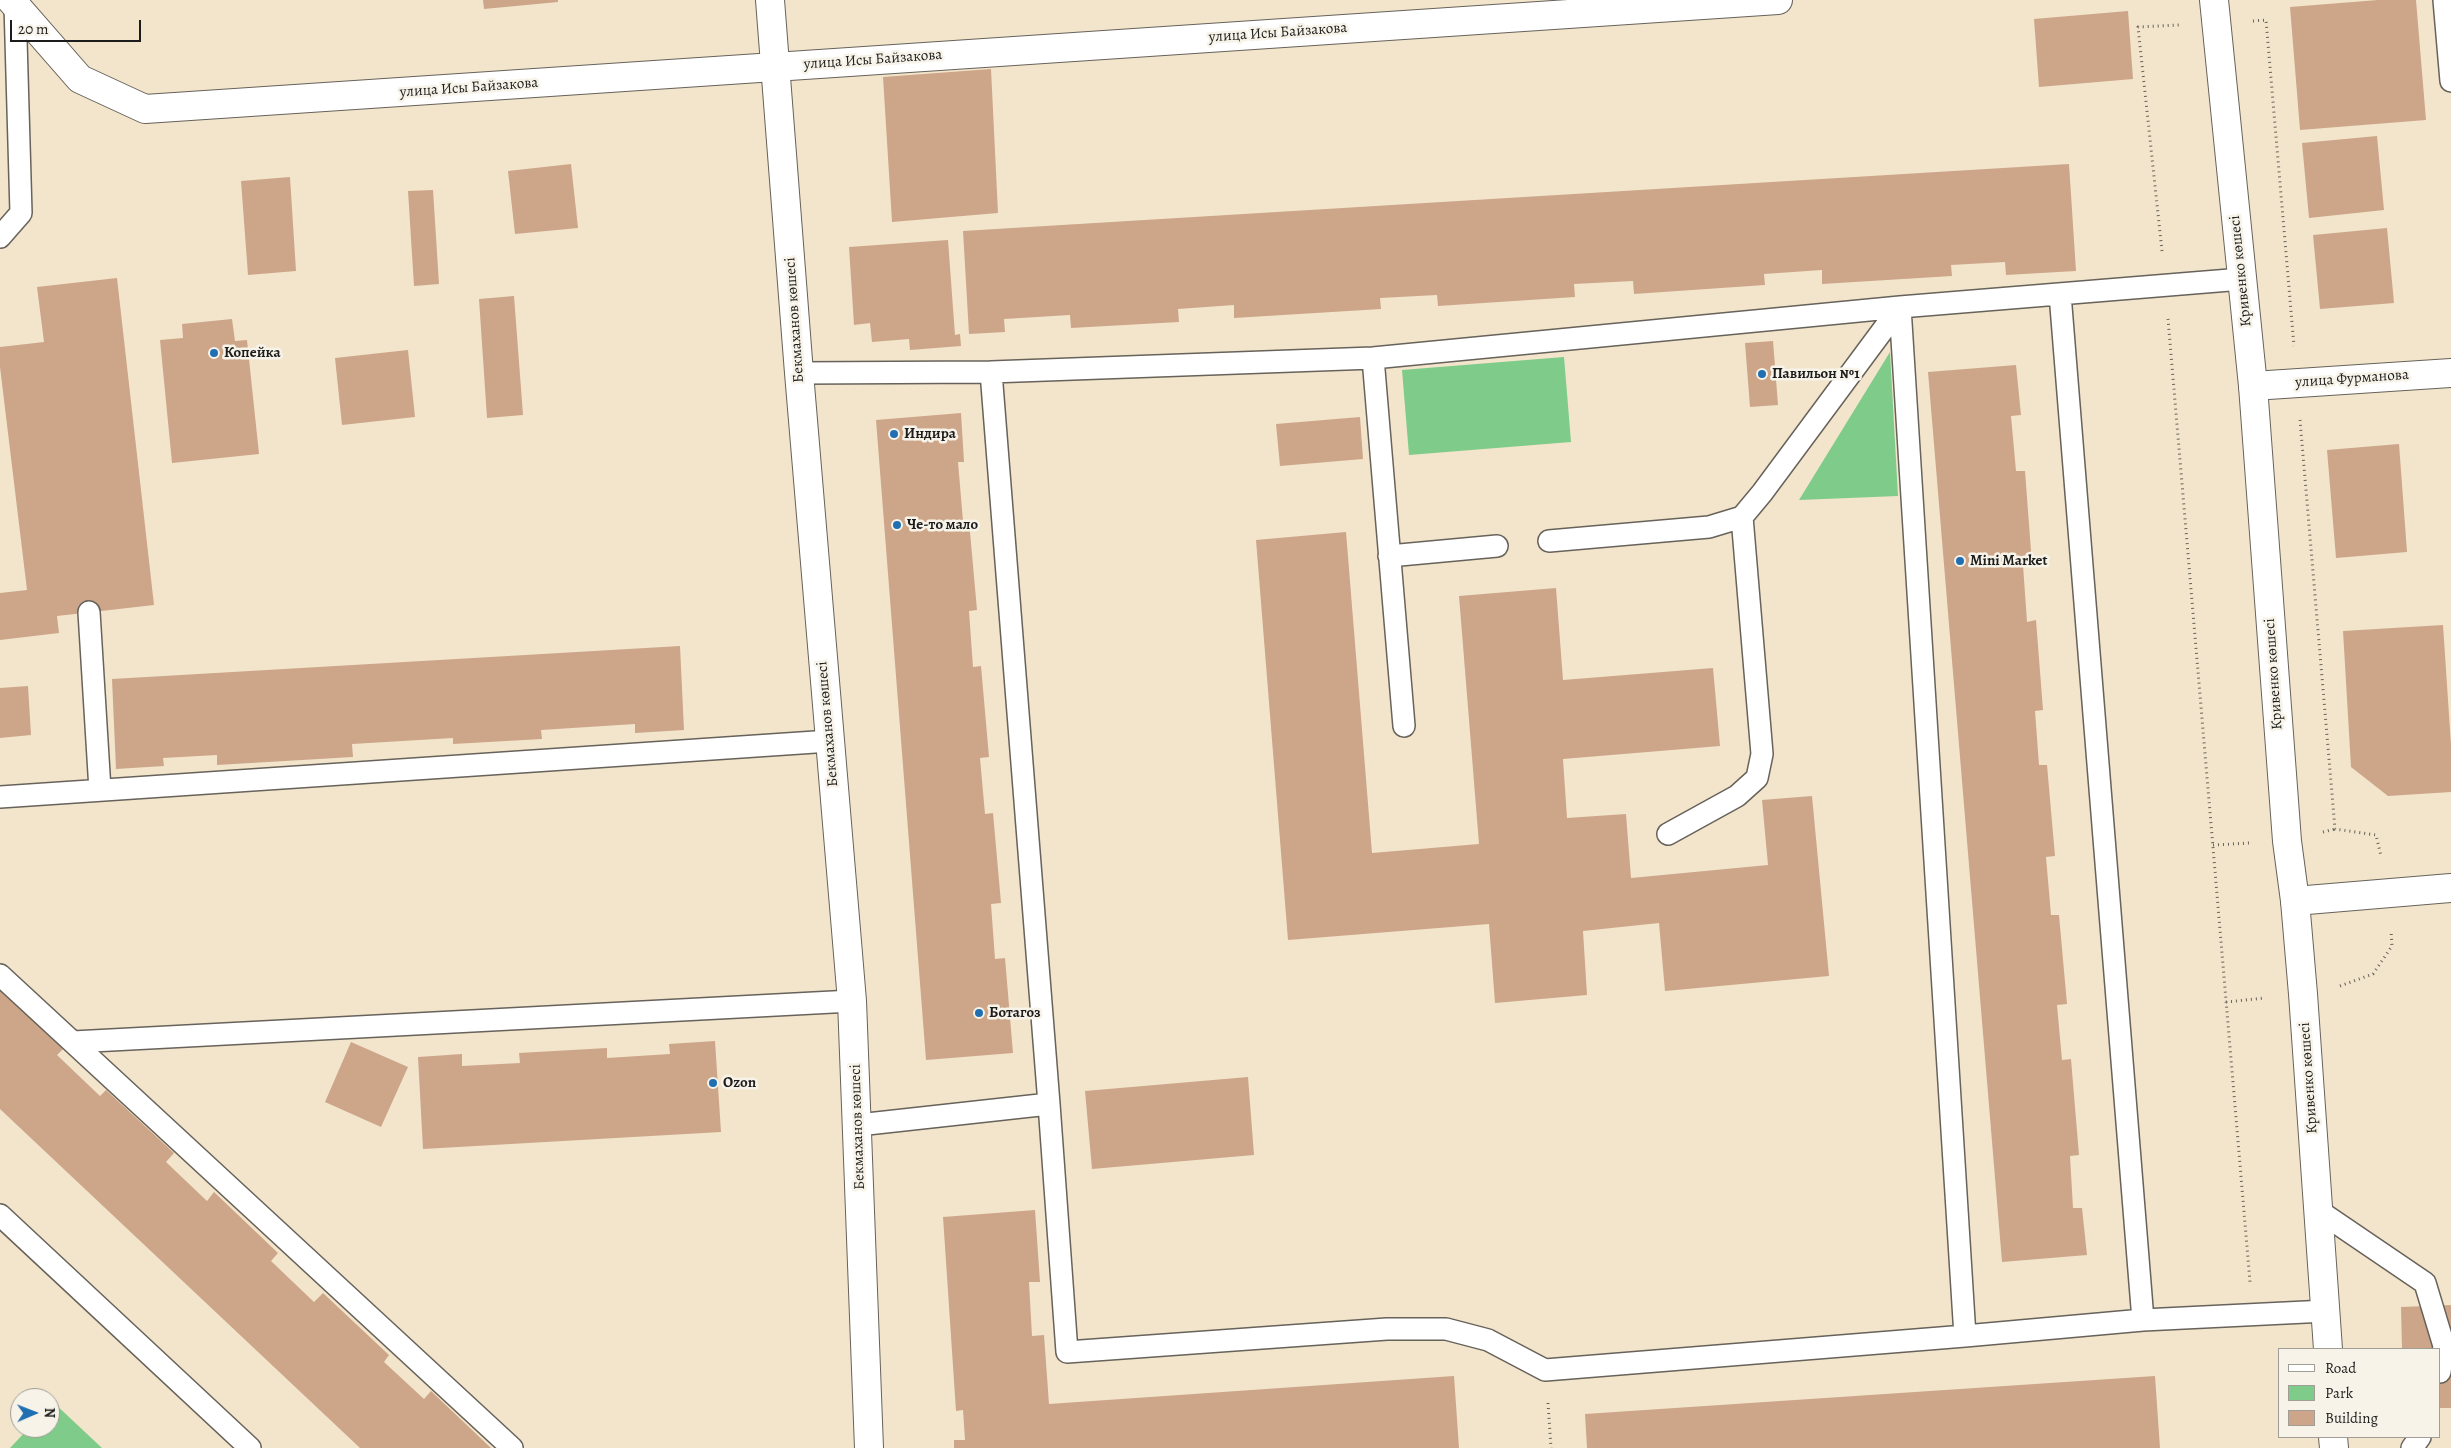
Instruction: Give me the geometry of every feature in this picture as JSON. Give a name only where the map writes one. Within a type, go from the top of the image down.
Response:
[{"type":"street","name":"Бекмаханов көшесі","points":[[770,0],[799,373],[852,1001],[869,1448]]},
{"type":"street","name":"улица Исы Байзакова","points":[[13,2],[80,79],[145,109],[775,67],[1540,8],[1778,0]]},
{"type":"street","name":"Кривенко көшесі","points":[[2215,12],[2253,386],[2286,841],[2295,901],[2303,994],[2328,1348]]},
{"type":"street","name":"улица Фурманова","points":[[2253,386],[2451,373]]},
{"type":"street","points":[[2295,901],[2451,888]]},
{"type":"lane","points":[[2444,0],[2451,80]]},
{"type":"lane","points":[[0,237],[21,213],[13,2]]},
{"type":"lane","points":[[799,373],[992,372],[1373,358],[1900,307],[2242,279]]},
{"type":"lane","points":[[2060,294],[2143,1320]]},
{"type":"lane","points":[[1549,541],[1709,526],[1742,516],[1762,493],[1900,307]]},
{"type":"lane","points":[[1900,307],[1965,1336]]},
{"type":"lane","points":[[1373,358],[1404,726]]},
{"type":"lane","points":[[992,372],[1067,1352],[1387,1329],[1446,1329],[1488,1340],[1546,1370],[2143,1320],[2326,1311]]},
{"type":"lane","points":[[1668,834],[1737,796],[1757,778],[1762,754],[1742,516]]},
{"type":"lane","points":[[1389,556],[1497,546]]},
{"type":"lane","points":[[89,612],[100,790]]},
{"type":"lane","points":[[0,797],[830,741]]},
{"type":"lane","points":[[0,975],[512,1448]]},
{"type":"lane","points":[[73,1042],[852,1001]]},
{"type":"lane","points":[[858,1125],[1049,1104]]},
{"type":"lane","points":[[2319,1211],[2424,1283],[2444,1346],[2441,1366]]},
{"type":"lane","points":[[0,1215],[250,1448]]},
{"type":"path","points":[[2226,1002],[2303,994],[2348,984],[2373,974],[2392,946],[2389,893],[2376,835],[2335,829],[2266,20],[2215,12],[2138,27],[2166,285],[2226,1002],[2253,1315]]},
{"type":"path","points":[[1546,1370],[1551,1448]]},
{"type":"green space","points":[[1890,352],[1898,496],[1799,500]]},
{"type":"green space","points":[[1564,357],[1571,442],[1409,455],[1402,370]]},
{"type":"green space","points":[[60,1409],[102,1448],[10,1448],[20,1438],[60,1438]]},
{"type":"building","points":[[483,0],[558,0],[558,2],[484,9]]},
{"type":"building","points":[[2378,0],[2416,0],[2426,120],[2300,130],[2290,7]]},
{"type":"building","points":[[2128,11],[2133,79],[2039,87],[2034,19]]},
{"type":"building","points":[[991,69],[998,213],[892,222],[883,77]]},
{"type":"building","points":[[2377,136],[2384,210],[2309,218],[2302,143]]},
{"type":"building","points":[[571,164],[578,228],[515,234],[508,171]]},
{"type":"building","points":[[2069,164],[2076,271],[2006,275],[2005,262],[1951,265],[1952,276],[1822,284],[1822,270],[1764,274],[1765,285],[1634,294],[1633,281],[1574,284],[1575,297],[1438,306],[1437,295],[1380,298],[1381,309],[1234,318],[1234,305],[1178,309],[1179,322],[1071,328],[1070,315],[1004,319],[1005,332],[969,334],[963,231]]},
{"type":"building","points":[[290,177],[296,271],[248,275],[241,181]]},
{"type":"building","points":[[433,190],[439,284],[414,286],[408,191]]},
{"type":"building","points":[[2387,228],[2394,303],[2320,309],[2313,235]]},
{"type":"building","points":[[948,240],[955,335],[960,334],[961,346],[910,350],[909,339],[872,342],[870,323],[854,325],[849,247]]},
{"type":"building","points":[[117,278],[154,605],[57,616],[59,633],[0,640],[0,593],[27,590],[0,367],[0,347],[44,342],[37,287]]},
{"type":"building","points":[[514,296],[523,415],[487,418],[479,299]]},
{"type":"building","points":[[232,319],[235,341],[247,340],[259,454],[172,463],[160,340],[183,338],[182,324]]},
{"type":"building","points":[[1773,341],[1778,405],[1750,407],[1745,343]]},
{"type":"building","points":[[408,350],[415,417],[342,425],[335,358]]},
{"type":"building","points":[[2016,365],[2021,415],[2011,416],[2016,471],[2025,471],[2032,564],[2023,565],[2027,622],[2036,620],[2043,710],[2035,711],[2039,765],[2047,765],[2055,856],[2046,857],[2051,915],[2059,915],[2067,1004],[2057,1005],[2062,1060],[2071,1059],[2079,1155],[2070,1156],[2073,1208],[2082,1208],[2087,1255],[2002,1262],[1928,372]]},
{"type":"building","points":[[961,413],[964,462],[958,462],[963,521],[969,521],[977,610],[969,611],[973,667],[981,666],[989,757],[980,758],[985,814],[993,813],[1001,903],[991,904],[995,959],[1005,958],[1013,1053],[926,1060],[876,420]]},
{"type":"building","points":[[1360,417],[1363,459],[1280,466],[1276,424]]},
{"type":"building","points":[[2399,444],[2407,552],[2336,558],[2327,450]]},
{"type":"building","points":[[1346,532],[1372,853],[1479,844],[1459,596],[1556,588],[1563,680],[1713,668],[1720,746],[1563,759],[1567,818],[1626,814],[1631,878],[1768,865],[1762,800],[1812,796],[1829,976],[1665,991],[1659,923],[1583,931],[1587,995],[1495,1003],[1489,924],[1288,940],[1256,540]]},
{"type":"building","points":[[2443,625],[2451,745],[2451,792],[2388,796],[2351,767],[2343,631]]},
{"type":"building","points":[[680,646],[684,730],[635,733],[635,724],[541,730],[542,739],[453,744],[453,738],[352,744],[353,757],[217,765],[217,755],[163,758],[164,766],[116,769],[112,679]]},
{"type":"building","points":[[28,686],[31,735],[0,738],[0,688]]},
{"type":"building","points":[[0,989],[63,1049],[57,1055],[100,1096],[106,1090],[174,1153],[166,1162],[207,1201],[214,1192],[278,1253],[271,1261],[314,1302],[323,1293],[389,1355],[384,1362],[424,1399],[431,1391],[491,1448],[360,1448],[0,1109]]},
{"type":"building","points":[[715,1041],[721,1132],[423,1149],[418,1057],[462,1054],[462,1066],[520,1063],[519,1053],[607,1048],[607,1058],[670,1054],[669,1044]]},
{"type":"building","points":[[351,1042],[408,1067],[381,1127],[325,1102]]},
{"type":"building","points":[[1248,1077],[1254,1155],[1092,1169],[1085,1091]]},
{"type":"building","points":[[1035,1210],[1040,1282],[1029,1282],[1032,1336],[1044,1335],[1049,1404],[1454,1376],[1459,1448],[954,1448],[954,1440],[965,1440],[963,1410],[956,1411],[943,1217]]},
{"type":"building","points":[[2451,1305],[2451,1408],[2441,1408],[2441,1348],[2402,1348],[2401,1307]]},
{"type":"building","points":[[2155,1376],[2160,1448],[1587,1448],[1585,1414]]},
{"type":"place","name":"Копейка","points":[[214,353]]},
{"type":"place","name":"Павильон №1","points":[[1762,374]]},
{"type":"place","name":"Индира","points":[[894,434]]},
{"type":"place","name":"Че-то мало","points":[[897,525]]},
{"type":"place","name":"Mini Market","points":[[1960,561]]},
{"type":"place","name":"Ботагоз","points":[[979,1013]]},
{"type":"place","name":"Ozon","points":[[713,1083]]}]
